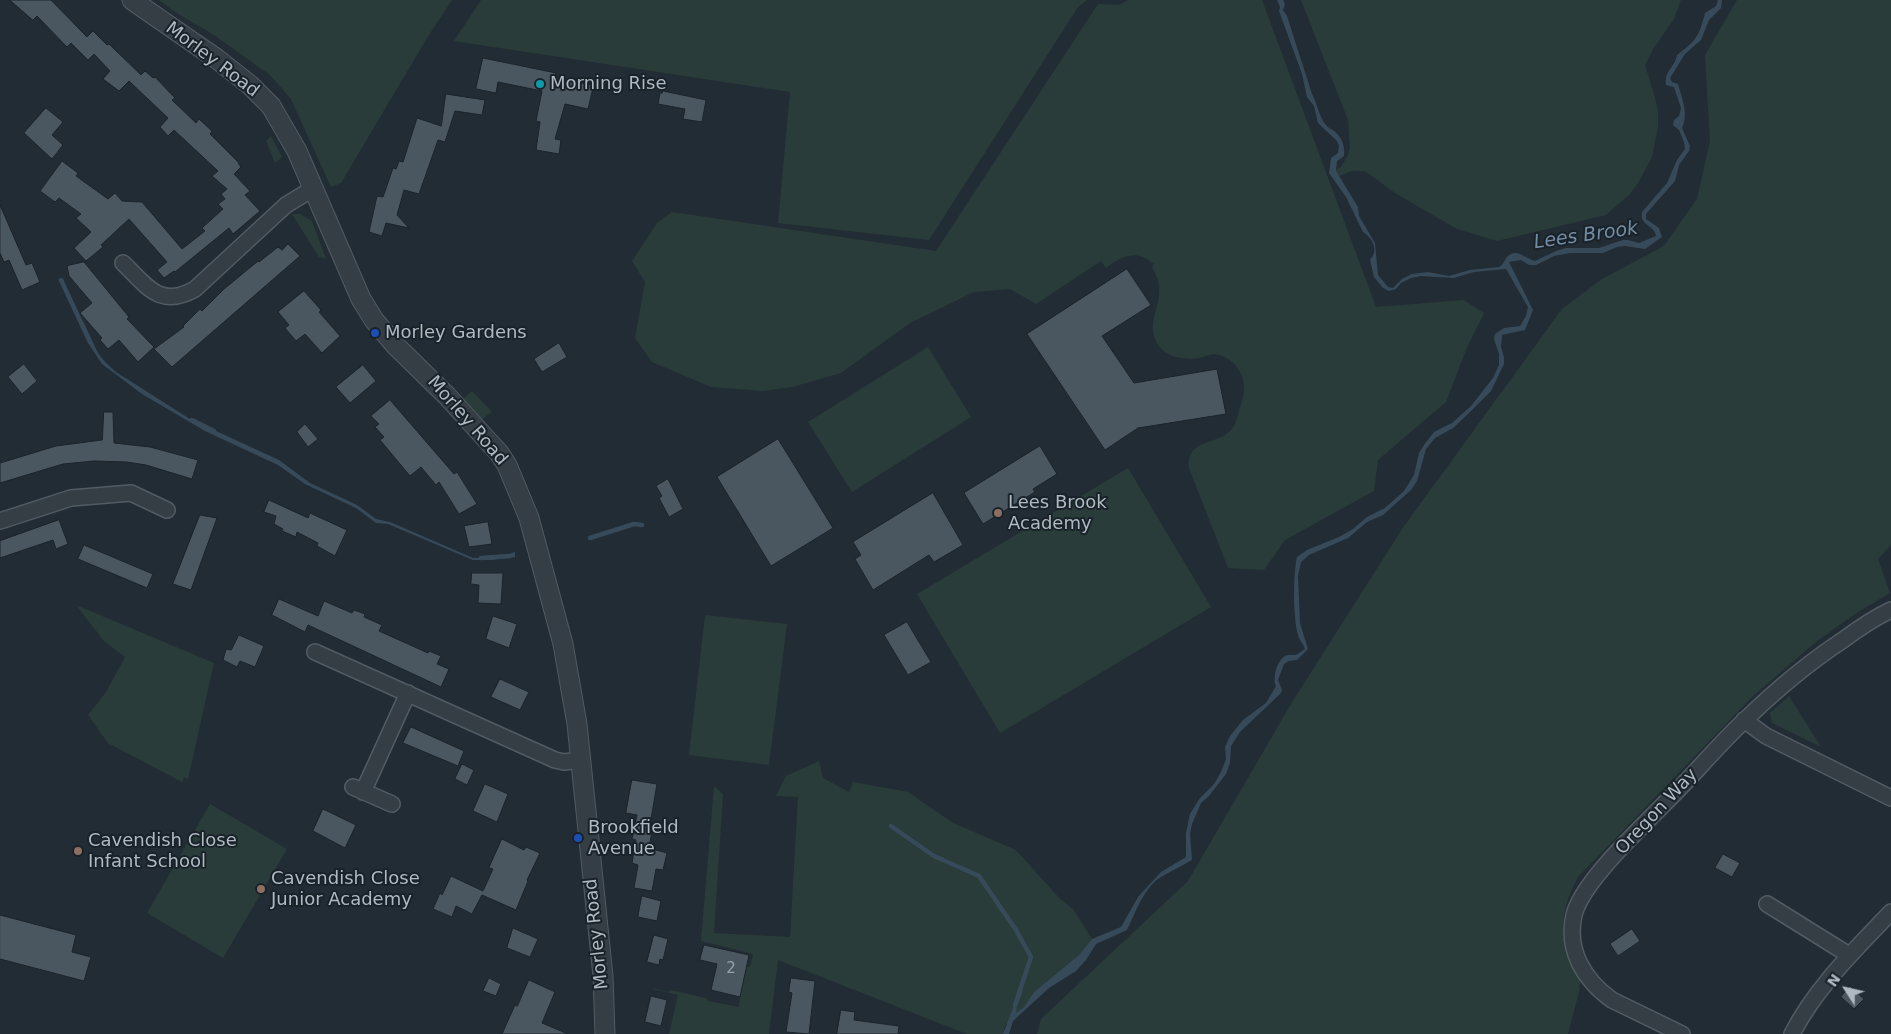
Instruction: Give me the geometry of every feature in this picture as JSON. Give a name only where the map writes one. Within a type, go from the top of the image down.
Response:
[{"type":"street","name":"Morley Road","points":[[132,0],[217,59],[250,85],[271,106],[290,138],[314,188],[361,299],[374,320],[395,345],[447,396],[507,464],[528,518],[560,635],[577,724],[603,976],[605,1034]]},
{"type":"street","points":[[123,263],[154,293],[172,298],[182,296],[195,289],[286,204],[314,188]]},
{"type":"street","points":[[0,522],[71,498],[131,493],[167,510]]},
{"type":"street","name":"Oregon Way","points":[[1682,1034],[1612,1000],[1594,984],[1582,969],[1575,953],[1572,937],[1574,915],[1578,903],[1595,878],[1630,839],[1744,720],[1771,695],[1829,649],[1891,610]]},
{"type":"street","points":[[315,652],[555,760],[564,762],[581,760]]},
{"type":"street","points":[[392,804],[358,789],[408,693]]},
{"type":"street","points":[[1744,720],[1766,736],[1891,798]]},
{"type":"street","points":[[1767,904],[1848,955]]},
{"type":"street","points":[[1792,1034],[1822,988],[1848,955],[1891,912]]},
{"type":"green space","points":[[159,0],[452,0],[427,38],[341,183],[331,187],[291,99],[270,75],[214,35],[175,12]]},
{"type":"green space","points":[[481,0],[1087,0],[1078,7],[929,240],[778,223],[790,92],[454,41]]},
{"type":"green space","points":[[1128,0],[1262,0],[1376,307],[1464,300],[1484,313],[1468,345],[1446,402],[1378,460],[1374,491],[1285,540],[1264,570],[1228,568],[1189,468],[1190,457],[1195,449],[1219,438],[1234,426],[1244,395],[1243,379],[1237,367],[1221,355],[1210,354],[1199,358],[1187,359],[1174,357],[1159,347],[1153,332],[1153,323],[1159,297],[1159,288],[1152,268],[1154,264],[1141,256],[1124,257],[1106,268],[1101,261],[1036,304],[1010,289],[974,292],[910,323],[841,373],[792,387],[763,391],[711,387],[652,362],[635,338],[645,282],[632,261],[657,223],[672,212],[936,251],[1098,4],[1119,5]]},
{"type":"green space","points":[[1301,0],[1681,0],[1674,19],[1653,49],[1645,65],[1658,112],[1658,127],[1652,157],[1629,195],[1606,215],[1497,241],[1457,229],[1395,193],[1365,171],[1352,171],[1339,176],[1335,171],[1341,167],[1350,148],[1348,120]]},
{"type":"green space","points":[[1737,0],[1891,0],[1891,545],[1878,559],[1890,593],[1858,612],[1817,641],[1753,696],[1578,877],[1567,904],[1563,928],[1568,953],[1581,979],[1568,1034],[1037,1034],[1041,1019],[1188,881],[1291,704],[1402,529],[1562,309],[1602,279],[1664,246],[1697,199],[1710,141],[1705,55]]},
{"type":"green space","points":[[271,136],[282,157],[275,163],[266,141]]},
{"type":"green space","points":[[292,214],[300,214],[312,221],[326,259],[319,257]]},
{"type":"green space","points":[[928,347],[971,417],[852,492],[808,422]]},
{"type":"green space","points":[[472,391],[492,412],[482,419],[463,399]]},
{"type":"green space","points":[[1128,468],[1211,607],[1000,733],[917,594]]},
{"type":"green space","points":[[76,605],[214,663],[188,779],[184,777],[182,782],[108,743],[88,715],[106,692],[125,657],[104,641]]},
{"type":"green space","points":[[705,615],[787,624],[769,765],[689,755]]},
{"type":"green space","points":[[1789,696],[1821,747],[1772,723],[1770,713]]},
{"type":"green space","points":[[819,761],[823,778],[849,792],[853,782],[908,792],[953,823],[1016,850],[1060,899],[1073,909],[1092,939],[1079,955],[1034,992],[1024,1007],[1015,1014],[1024,993],[1005,1026],[1003,1034],[967,1034],[778,960],[769,1034],[669,1034],[678,995],[653,988],[668,992],[671,990],[706,998],[708,1001],[739,1007],[744,966],[750,967],[753,954],[701,941],[714,786],[723,794],[714,933],[790,937],[798,797],[776,796],[786,776]]},
{"type":"green space","points":[[210,804],[287,849],[223,958],[147,913]]},
{"type":"water","points":[[1277,0],[1283,0],[1285,4],[1283,10],[1287,16],[1321,117],[1326,125],[1337,133],[1342,142],[1344,156],[1337,161],[1336,171],[1358,207],[1359,216],[1375,243],[1378,275],[1388,287],[1393,288],[1402,279],[1412,274],[1428,272],[1449,276],[1470,270],[1499,267],[1507,257],[1514,253],[1521,254],[1535,261],[1566,248],[1599,248],[1623,240],[1639,243],[1656,236],[1655,232],[1643,220],[1642,212],[1667,183],[1677,160],[1685,149],[1679,130],[1673,125],[1674,120],[1679,116],[1681,108],[1674,87],[1666,85],[1667,76],[1677,55],[1696,37],[1705,13],[1716,6],[1718,0],[1722,0],[1721,8],[1709,20],[1701,40],[1685,54],[1670,78],[1672,82],[1678,84],[1685,112],[1682,128],[1690,146],[1689,151],[1679,165],[1675,181],[1646,214],[1646,219],[1659,228],[1662,237],[1645,249],[1625,246],[1603,253],[1570,253],[1554,256],[1536,265],[1529,265],[1521,260],[1509,262],[1533,310],[1525,330],[1502,335],[1501,347],[1504,364],[1491,391],[1453,428],[1435,438],[1426,449],[1417,481],[1411,490],[1383,515],[1367,522],[1348,538],[1309,555],[1301,562],[1298,576],[1300,623],[1308,649],[1297,660],[1284,664],[1278,680],[1282,690],[1281,693],[1240,732],[1231,746],[1230,763],[1226,774],[1201,803],[1192,824],[1190,834],[1192,860],[1155,881],[1141,901],[1127,930],[1096,944],[1076,971],[1049,988],[1013,1021],[1009,1034],[1003,1034],[1014,1005],[1024,989],[1016,1013],[1024,1007],[1034,992],[1079,955],[1092,939],[1121,927],[1138,897],[1161,872],[1186,857],[1186,833],[1190,814],[1221,772],[1226,759],[1225,747],[1230,736],[1243,720],[1266,703],[1276,686],[1275,674],[1281,660],[1288,655],[1296,655],[1305,649],[1296,627],[1294,607],[1297,557],[1307,550],[1353,529],[1367,517],[1385,508],[1404,491],[1414,475],[1419,453],[1434,432],[1452,423],[1471,406],[1493,378],[1499,365],[1499,354],[1494,339],[1495,334],[1504,328],[1520,326],[1526,316],[1528,307],[1506,269],[1474,272],[1454,278],[1421,276],[1411,278],[1401,283],[1396,289],[1389,291],[1383,288],[1374,277],[1370,260],[1374,253],[1373,243],[1363,232],[1346,197],[1329,173],[1331,158],[1338,153],[1339,146],[1337,141],[1318,123],[1314,106],[1307,97],[1302,74],[1279,11],[1280,7]]},
{"type":"water","points":[[82,319],[98,353],[105,362],[116,372],[190,419],[279,460],[310,483],[357,505],[376,519],[390,522],[473,558],[501,557],[515,552],[515,557],[473,560],[388,524],[376,523],[356,508],[305,484],[278,465],[205,431],[142,394],[102,364],[90,346]]},
{"type":"building","points":[[10,0],[51,0],[87,37],[93,31],[141,75],[145,71],[153,78],[155,77],[175,98],[172,100],[196,123],[199,119],[212,131],[210,134],[239,163],[241,167],[234,174],[250,191],[245,195],[260,211],[233,234],[229,228],[175,272],[164,278],[157,270],[167,262],[129,219],[101,245],[103,247],[86,261],[74,248],[91,232],[76,218],[81,214],[59,198],[55,202],[40,191],[62,161],[78,173],[76,176],[108,199],[115,193],[122,201],[142,202],[182,249],[205,231],[202,228],[223,209],[218,204],[225,199],[221,194],[227,189],[212,176],[218,171],[174,130],[168,136],[160,127],[168,118],[129,81],[119,91],[103,79],[110,71],[94,54],[88,60],[71,43],[67,47],[37,16],[33,20]]},
{"type":"building","name":"Morning Rise","points":[[483,58],[556,73],[555,77],[591,85],[590,88],[593,88],[588,109],[565,104],[555,139],[561,140],[559,154],[536,150],[540,122],[536,121],[542,91],[498,82],[496,93],[476,89]]},
{"type":"building","points":[[663,91],[706,100],[702,122],[683,119],[685,109],[658,104],[660,93]]},
{"type":"building","points":[[446,94],[485,100],[482,115],[455,111],[445,142],[438,140],[419,194],[404,190],[397,215],[409,228],[386,223],[382,236],[369,232],[377,196],[383,197],[393,168],[396,169],[399,161],[403,162],[417,118],[441,126]]},
{"type":"building","points":[[46,108],[63,122],[52,135],[63,145],[52,159],[24,133]]},
{"type":"building","points":[[0,205],[26,265],[32,263],[40,282],[22,290],[9,260],[4,262],[0,253]]},
{"type":"building","points":[[288,244],[300,256],[172,367],[154,349],[184,327],[200,309],[202,311],[224,289],[258,261],[278,247],[282,250]]},
{"type":"building","points":[[84,262],[129,317],[127,319],[154,347],[138,362],[119,340],[108,349],[100,340],[102,338],[80,313],[92,303],[69,276],[67,266]]},
{"type":"building","points":[[1127,269],[1151,305],[1102,336],[1134,383],[1217,369],[1226,414],[1138,428],[1105,450],[1027,334]]},
{"type":"building","points":[[304,291],[340,336],[322,353],[305,334],[296,341],[285,328],[289,325],[278,312]]},
{"type":"building","points":[[559,343],[567,357],[542,372],[534,359]]},
{"type":"building","points":[[24,364],[37,381],[22,394],[8,377]]},
{"type":"building","points":[[363,365],[376,381],[350,403],[336,387]]},
{"type":"building","points":[[390,400],[454,474],[457,472],[477,504],[459,514],[439,482],[436,485],[421,467],[410,476],[380,440],[384,437],[375,427],[379,424],[371,416]]},
{"type":"building","points":[[104,412],[113,412],[114,443],[150,447],[198,460],[192,479],[146,465],[127,462],[94,461],[63,464],[0,483],[0,463],[56,446],[102,440]]},
{"type":"building","points":[[305,424],[318,439],[308,447],[297,432]]},
{"type":"building","points":[[778,439],[833,528],[771,566],[717,477]]},
{"type":"building","points":[[1040,446],[1057,474],[1033,489],[1035,492],[983,524],[964,493]]},
{"type":"building","points":[[668,479],[683,509],[669,517],[659,498],[662,496],[656,486]]},
{"type":"building","points":[[933,493],[963,545],[934,562],[929,555],[873,590],[855,559],[861,555],[853,542]]},
{"type":"building","points":[[269,500],[308,518],[310,513],[347,530],[335,556],[317,546],[318,543],[297,532],[296,537],[282,531],[283,529],[274,524],[276,516],[264,512]]},
{"type":"building","points":[[200,515],[217,518],[191,590],[173,584]]},
{"type":"building","points":[[59,520],[68,544],[56,549],[53,540],[0,558],[0,541]]},
{"type":"building","points":[[488,522],[492,544],[469,547],[464,526]]},
{"type":"building","points":[[84,545],[153,574],[147,588],[78,559]]},
{"type":"building","points":[[472,573],[503,573],[501,604],[478,603],[479,585],[471,584]]},
{"type":"building","points":[[279,599],[318,616],[324,601],[352,613],[354,610],[365,614],[364,617],[382,625],[379,631],[428,653],[429,651],[441,656],[437,664],[449,669],[441,687],[308,625],[305,632],[272,615]]},
{"type":"building","points":[[493,616],[517,624],[509,648],[486,639]]},
{"type":"building","points":[[907,622],[931,662],[908,675],[884,635]]},
{"type":"building","points":[[239,635],[264,646],[255,667],[240,661],[237,667],[223,660],[226,649],[231,650]]},
{"type":"building","points":[[500,679],[529,692],[520,710],[491,697]]},
{"type":"building","points":[[411,727],[464,751],[458,766],[403,743]]},
{"type":"building","points":[[462,764],[474,770],[467,785],[455,779]]},
{"type":"building","points":[[632,780],[657,784],[650,825],[653,826],[649,848],[667,853],[663,870],[656,869],[652,891],[634,888],[638,865],[632,863],[636,840],[632,839],[637,815],[626,813]]},
{"type":"building","points":[[485,784],[508,794],[497,822],[473,811]]},
{"type":"building","points":[[323,809],[356,825],[345,848],[313,831]]},
{"type":"building","points":[[502,839],[524,850],[526,847],[540,853],[527,880],[516,910],[482,895],[472,914],[456,906],[452,917],[433,909],[440,893],[442,895],[451,876],[483,891],[493,869],[489,868]]},
{"type":"building","points":[[1723,854],[1740,863],[1732,877],[1715,868]]},
{"type":"building","points":[[642,896],[661,901],[657,921],[638,917]]},
{"type":"building","points":[[0,915],[76,935],[72,952],[91,957],[84,981],[0,959]]},
{"type":"building","points":[[513,928],[538,939],[530,957],[507,948]]},
{"type":"building","points":[[1632,929],[1640,941],[1618,956],[1610,944]]},
{"type":"building","points":[[654,935],[668,939],[663,960],[660,959],[659,965],[647,962]]},
{"type":"building","points":[[704,945],[749,955],[740,997],[711,990],[717,964],[700,960]]},
{"type":"building","points":[[489,978],[501,984],[496,996],[483,991]]},
{"type":"building","points":[[791,978],[815,981],[809,1034],[786,1032],[792,993],[789,992]]},
{"type":"building","points":[[529,980],[555,992],[542,1023],[568,1034],[502,1034]]},
{"type":"building","points":[[1850,986],[1864,999],[1854,1009],[1841,997]]},
{"type":"building","points":[[651,996],[667,1000],[661,1026],[645,1022]]},
{"type":"building","points":[[841,1010],[855,1012],[854,1020],[899,1026],[898,1034],[837,1034]]},
{"type":"waterway","points":[[61,280],[90,342]]},
{"type":"waterway","points":[[192,420],[214,431]]},
{"type":"waterway","points":[[590,538],[634,524],[642,525]]},
{"type":"waterway","points":[[481,558],[510,556]]},
{"type":"waterway","points":[[891,826],[934,856],[979,876],[1016,930],[1031,957],[1015,1005]]},
{"type":"place","name":"Morning Rise","points":[[540,84]]},
{"type":"place","name":"Morley Gardens","points":[[375,333]]},
{"type":"place","name":"Lees Brook Academy","points":[[998,513]]},
{"type":"place","name":"Brookfield Avenue","points":[[578,838]]},
{"type":"place","name":"Cavendish Close Infant School","points":[[78,851]]},
{"type":"place","name":"Cavendish Close Junior Academy","points":[[261,889]]},
{"type":"water label","name":"Lees Brook","points":[[1586,236]]}]
